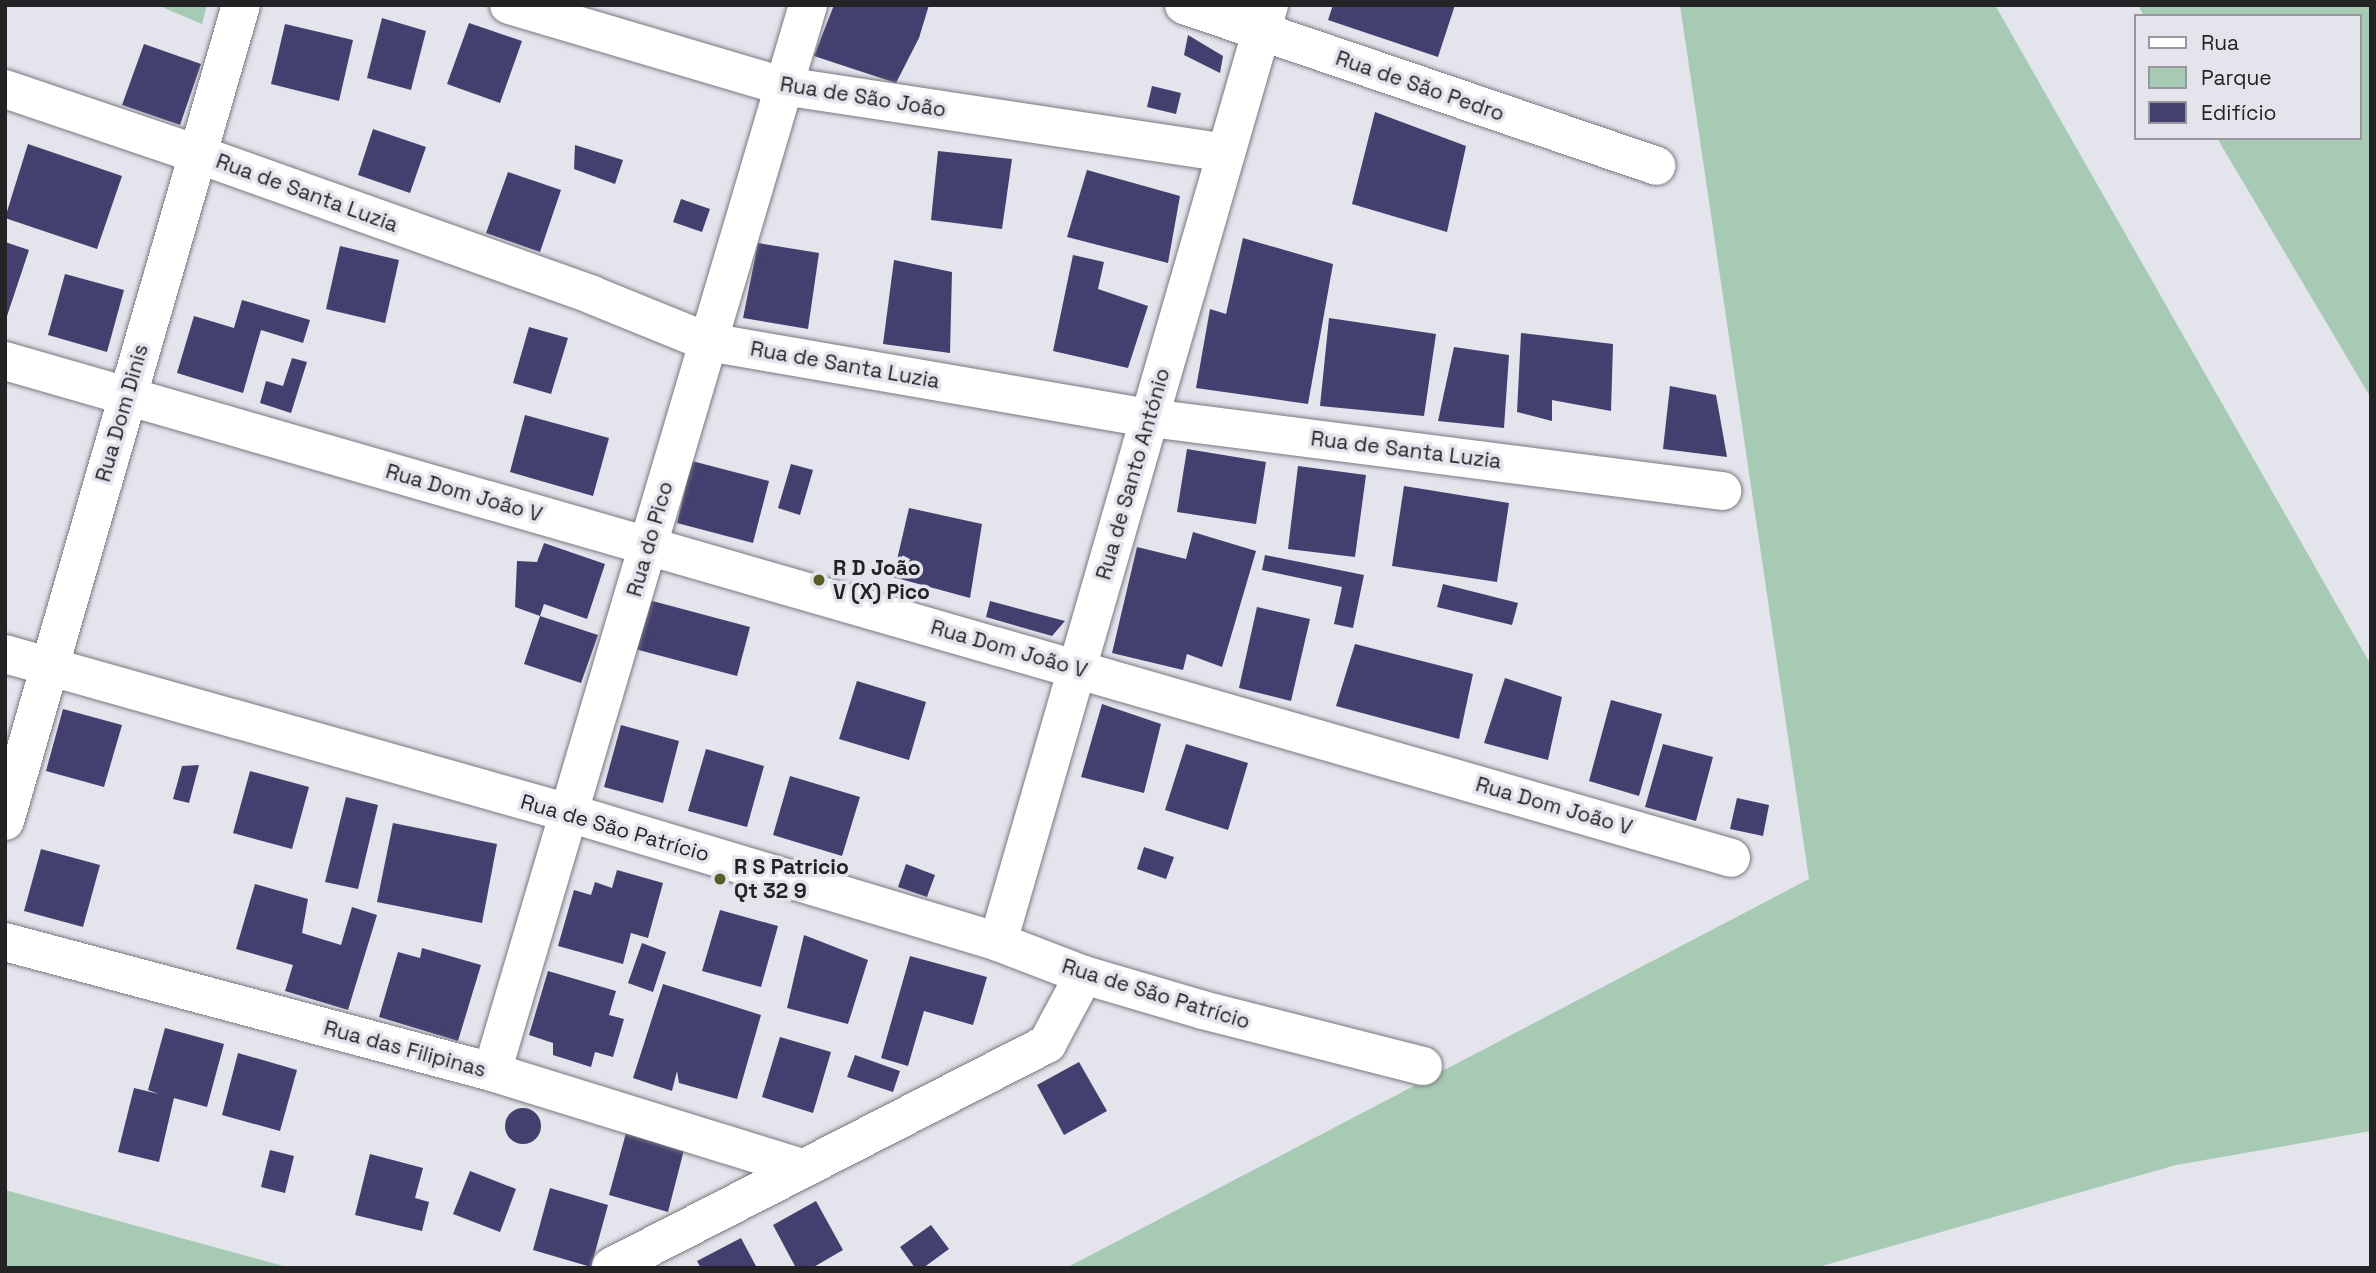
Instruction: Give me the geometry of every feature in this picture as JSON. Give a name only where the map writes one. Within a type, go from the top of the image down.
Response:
[{"type":"street","name":"Rua Dom Dinis","points":[[5,821],[47,667],[241,5]]},
{"type":"street","name":"Rua de São João","points":[[509,5],[783,86],[1226,153]]},
{"type":"street","name":"Rua do Pico","points":[[492,1072],[808,5]]},
{"type":"street","name":"Rua de São Pedro","points":[[1184,5],[1266,18],[1656,166]]},
{"type":"street","name":"Rua de Santo António","points":[[998,942],[1266,18]]},
{"type":"street","name":"Rua de Santa Luzia","points":[[5,89],[198,154],[592,295],[708,342],[1150,418],[1722,491]]},
{"type":"street","name":"Rua Dom João V","points":[[5,361],[1731,858]]},
{"type":"street","name":"Rua de São Patrício","points":[[5,654],[569,813],[998,942],[1084,975],[1203,1010],[1423,1066]]},
{"type":"street","name":"Rua das Filipinas","points":[[5,942],[492,1072],[802,1168]]},
{"type":"street","points":[[611,1267],[1047,1044],[1084,975]]},
{"type":"green space","points":[[157,5],[207,5],[202,24]]},
{"type":"green space","points":[[1680,5],[1995,5],[2371,665],[2371,1131],[2176,1165],[1815,1268],[1066,1268],[1809,879]]},
{"type":"green space","points":[[2138,5],[2371,5],[2371,398],[2218,140],[2362,140],[2362,14],[2143,14]]},
{"type":"green space","points":[[5,1190],[291,1268],[5,1268]]},
{"type":"building","points":[[834,5],[929,5],[919,38],[896,83],[814,56]]},
{"type":"building","points":[[1333,5],[1455,5],[1438,57],[1328,20]]},
{"type":"building","points":[[382,18],[426,31],[411,90],[367,78]]},
{"type":"building","points":[[469,23],[522,41],[500,103],[447,84]]},
{"type":"building","points":[[285,24],[353,40],[339,101],[271,84]]},
{"type":"building","points":[[1188,35],[1223,56],[1220,73],[1184,55]]},
{"type":"building","points":[[144,44],[201,64],[180,125],[122,105]]},
{"type":"building","points":[[1152,86],[1181,93],[1176,114],[1147,107]]},
{"type":"building","points":[[1375,112],[1466,146],[1447,232],[1352,204]]},
{"type":"building","points":[[373,129],[426,147],[410,193],[358,175]]},
{"type":"building","points":[[28,144],[122,176],[97,249],[5,218]]},
{"type":"building","points":[[575,145],[623,160],[615,184],[574,169]]},
{"type":"building","points":[[938,151],[1012,159],[1002,229],[931,220]]},
{"type":"building","points":[[1087,170],[1180,196],[1168,263],[1067,237]]},
{"type":"building","points":[[508,172],[561,190],[540,252],[486,233]]},
{"type":"building","points":[[681,199],[710,209],[702,232],[673,222]]},
{"type":"building","points":[[1243,238],[1333,264],[1308,404],[1196,388],[1210,309],[1226,314]]},
{"type":"building","points":[[5,242],[29,250],[6,319],[5,319]]},
{"type":"building","points":[[758,243],[819,253],[808,329],[743,318]]},
{"type":"building","points":[[340,246],[399,260],[385,323],[326,309]]},
{"type":"building","points":[[1073,255],[1104,262],[1098,289],[1148,306],[1128,368],[1053,351]]},
{"type":"building","points":[[894,260],[952,272],[950,353],[883,344]]},
{"type":"building","points":[[65,274],[124,290],[107,352],[48,335]]},
{"type":"building","points":[[242,300],[310,320],[303,343],[261,330],[243,393],[177,373],[194,316],[234,328]]},
{"type":"building","points":[[1329,318],[1436,334],[1424,416],[1320,406]]},
{"type":"building","points":[[529,327],[568,338],[551,394],[513,383]]},
{"type":"building","points":[[1521,333],[1613,344],[1611,411],[1552,400],[1552,421],[1517,412]]},
{"type":"building","points":[[1454,347],[1509,355],[1504,428],[1438,421]]},
{"type":"building","points":[[292,358],[307,362],[291,413],[260,403],[266,381],[283,386]]},
{"type":"building","points":[[1670,386],[1716,395],[1727,457],[1663,449]]},
{"type":"building","points":[[525,415],[609,438],[593,496],[510,472]]},
{"type":"building","points":[[1187,449],[1266,462],[1256,524],[1177,512]]},
{"type":"building","points":[[692,461],[769,481],[753,543],[677,523]]},
{"type":"building","points":[[791,464],[813,470],[800,515],[778,508]]},
{"type":"building","points":[[1298,466],[1366,475],[1355,557],[1288,549]]},
{"type":"building","points":[[1404,486],[1509,503],[1497,582],[1392,566]]},
{"type":"building","points":[[909,508],[982,524],[970,598],[893,577]]},
{"type":"building","points":[[1193,532],[1256,551],[1222,667],[1187,654],[1183,670],[1112,653],[1137,547],[1186,559]]},
{"type":"building","points":[[544,543],[605,564],[587,619],[544,604],[540,616],[515,607],[517,561],[537,562]]},
{"type":"building","points":[[1265,555],[1364,575],[1353,628],[1334,624],[1342,587],[1262,570]]},
{"type":"building","points":[[1443,584],[1518,603],[1512,625],[1437,607]]},
{"type":"building","points":[[645,599],[750,627],[737,676],[631,648]]},
{"type":"building","points":[[990,601],[1065,621],[1052,636],[986,617]]},
{"type":"building","points":[[1257,607],[1310,619],[1291,701],[1239,688]]},
{"type":"building","points":[[540,616],[598,635],[581,683],[524,664]]},
{"type":"building","points":[[1355,644],[1473,674],[1459,739],[1336,706]]},
{"type":"building","points":[[1505,678],[1562,697],[1548,760],[1484,743]]},
{"type":"building","points":[[857,681],[926,702],[909,760],[839,739]]},
{"type":"building","points":[[1611,700],[1662,714],[1639,796],[1589,781]]},
{"type":"building","points":[[1102,704],[1161,724],[1144,793],[1081,777]]},
{"type":"building","points":[[63,709],[122,725],[104,787],[46,771]]},
{"type":"building","points":[[621,725],[679,741],[663,803],[604,787]]},
{"type":"building","points":[[1186,744],[1248,763],[1228,830],[1165,810]]},
{"type":"building","points":[[1663,744],[1713,757],[1696,821],[1645,807]]},
{"type":"building","points":[[706,749],[764,766],[747,827],[688,811]]},
{"type":"building","points":[[199,765],[189,803],[173,799],[182,766]]},
{"type":"building","points":[[250,771],[309,787],[292,849],[233,833]]},
{"type":"building","points":[[790,776],[860,797],[842,856],[773,835]]},
{"type":"building","points":[[346,797],[378,805],[358,889],[325,882]]},
{"type":"building","points":[[1737,798],[1769,805],[1763,836],[1730,829]]},
{"type":"building","points":[[393,823],[497,844],[482,923],[377,902]]},
{"type":"building","points":[[1144,847],[1174,857],[1166,879],[1137,869]]},
{"type":"building","points":[[41,849],[100,865],[83,927],[24,911]]},
{"type":"building","points":[[906,864],[935,875],[927,897],[898,887]]},
{"type":"building","points":[[617,870],[663,883],[648,938],[631,933],[623,964],[558,946],[574,890],[591,895],[595,882],[612,888]]},
{"type":"building","points":[[255,884],[308,899],[302,933],[341,945],[352,907],[377,915],[348,1010],[285,991],[293,965],[236,949]]},
{"type":"building","points":[[720,910],[778,926],[761,987],[702,971]]},
{"type":"building","points":[[804,935],[868,960],[848,1024],[787,1008]]},
{"type":"building","points":[[642,943],[666,952],[653,992],[628,983]]},
{"type":"building","points":[[422,948],[481,965],[458,1041],[379,1017],[398,952],[420,958]]},
{"type":"building","points":[[910,956],[987,977],[973,1025],[924,1011],[908,1066],[881,1058]]},
{"type":"building","points":[[548,971],[616,991],[609,1015],[624,1019],[613,1057],[595,1052],[591,1067],[553,1055],[553,1043],[529,1035]]},
{"type":"building","points":[[663,984],[761,1015],[737,1099],[679,1083],[677,1071],[672,1091],[633,1078]]},
{"type":"building","points":[[165,1028],[224,1044],[207,1107],[174,1098],[159,1162],[118,1152],[134,1088],[159,1094],[148,1090]]},
{"type":"building","points":[[780,1037],[831,1052],[813,1113],[762,1097]]},
{"type":"building","points":[[238,1053],[297,1070],[280,1131],[222,1115]]},
{"type":"building","points":[[855,1055],[900,1071],[893,1092],[847,1077]]},
{"type":"building","points":[[1079,1062],[1107,1111],[1064,1135],[1037,1085]]},
{"type":"building","points":[[523,1108],[536,1113],[541,1126],[536,1139],[523,1144],[510,1139],[505,1126],[510,1113]]},
{"type":"building","points":[[626,1133],[684,1150],[668,1212],[609,1195]]},
{"type":"building","points":[[270,1150],[294,1156],[285,1193],[261,1187]]},
{"type":"building","points":[[370,1154],[423,1168],[415,1198],[429,1202],[422,1231],[355,1215]]},
{"type":"building","points":[[470,1171],[516,1189],[500,1232],[453,1214]]},
{"type":"building","points":[[550,1188],[608,1205],[591,1267],[533,1250]]},
{"type":"building","points":[[816,1201],[843,1250],[812,1268],[796,1268],[773,1225]]},
{"type":"building","points":[[931,1225],[949,1249],[923,1268],[915,1268],[900,1247]]},
{"type":"building","points":[[741,1238],[757,1268],[701,1268],[697,1261]]},
{"type":"place","name":"R D João V (X) Pico","points":[[819,580]]},
{"type":"place","name":"R S Patricio Qt 32 9","points":[[720,879]]}]
